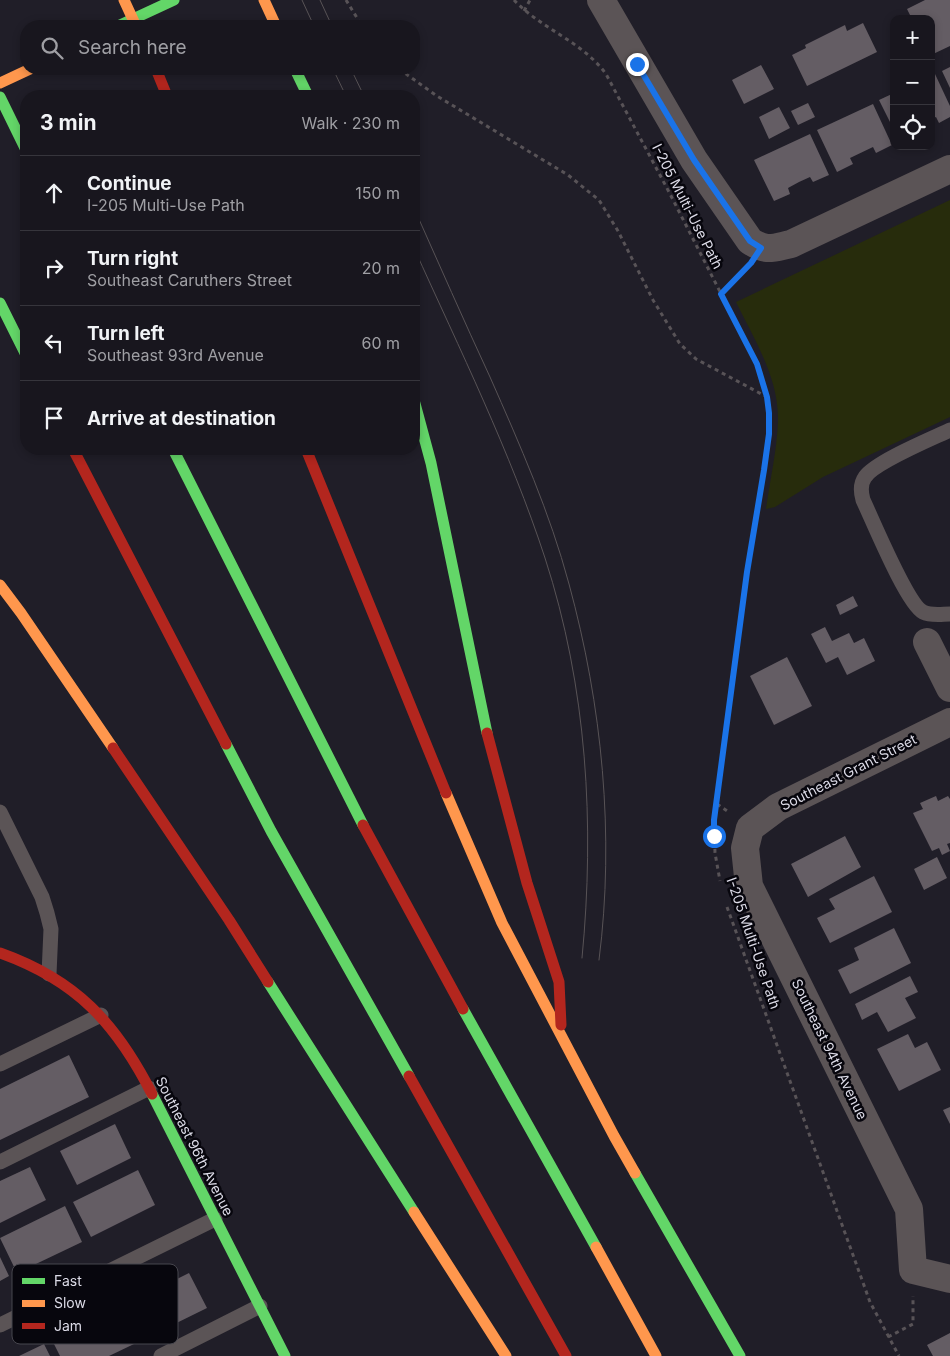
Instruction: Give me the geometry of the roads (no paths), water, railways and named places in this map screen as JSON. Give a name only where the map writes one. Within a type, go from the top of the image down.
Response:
[{"type":"main road","points":[[124,0],[134,20]]},
{"type":"main road","points":[[140,20],[174,0]]},
{"type":"main road","points":[[264,0],[273,20]]},
{"type":"main road","points":[[0,83],[20,74]]},
{"type":"main road","points":[[158,75],[164,90]]},
{"type":"main road","points":[[299,75],[305,90]]},
{"type":"main road","points":[[0,97],[20,138]]},
{"type":"main road","points":[[0,303],[20,343]]},
{"type":"main road","points":[[420,422],[431,463],[483,719],[527,883],[559,982],[562,1034]]},
{"type":"main road","points":[[76,455],[271,831],[411,1076],[566,1356]]},
{"type":"main road","points":[[176,455],[327,755],[424,939],[656,1356]]},
{"type":"main road","points":[[308,455],[465,840],[502,923],[614,1136],[740,1356]]},
{"type":"main road","points":[[0,585],[32,629],[228,920],[506,1356]]},
{"type":"main road","name":"Southeast 96th Avenue","points":[[0,952],[49,974],[73,990],[101,1015],[124,1043],[149,1088],[285,1356]]},
{"type":"street","points":[[601,0],[694,160],[750,241],[761,248],[772,249],[791,244],[950,169]]},
{"type":"street","points":[[927,642],[950,688]]},
{"type":"street","name":"Southeast Grant Street","points":[[750,828],[778,807],[950,722]]},
{"type":"street","name":"Southeast 94th Avenue","points":[[750,828],[745,848],[749,886],[909,1209],[913,1270],[950,1279]]},
{"type":"lane","points":[[950,430],[881,463],[865,477],[861,490],[863,500],[904,587],[916,606],[924,613],[950,614]]},
{"type":"lane","points":[[0,812],[48,913],[51,929],[49,974]]},
{"type":"lane","points":[[0,1064],[101,1015]]},
{"type":"lane","points":[[0,1162],[149,1088]]},
{"type":"lane","points":[[124,1264],[215,1219]]},
{"type":"lane","points":[[161,1356],[260,1306]]},
{"type":"lane","points":[[0,1325],[12,1319]]},
{"type":"tram line","points":[[302,0],[311,20]]},
{"type":"tram line","points":[[320,0],[329,20]]},
{"type":"tram line","points":[[336,75],[343,90]]},
{"type":"tram line","points":[[354,75],[361,90]]},
{"type":"tram line","points":[[420,221],[534,479],[553,531],[569,584],[590,676],[602,770],[606,866],[599,960]]},
{"type":"tram line","points":[[420,261],[484,401],[516,479],[545,558],[559,607],[579,706],[584,756],[588,857],[582,958]]}]
